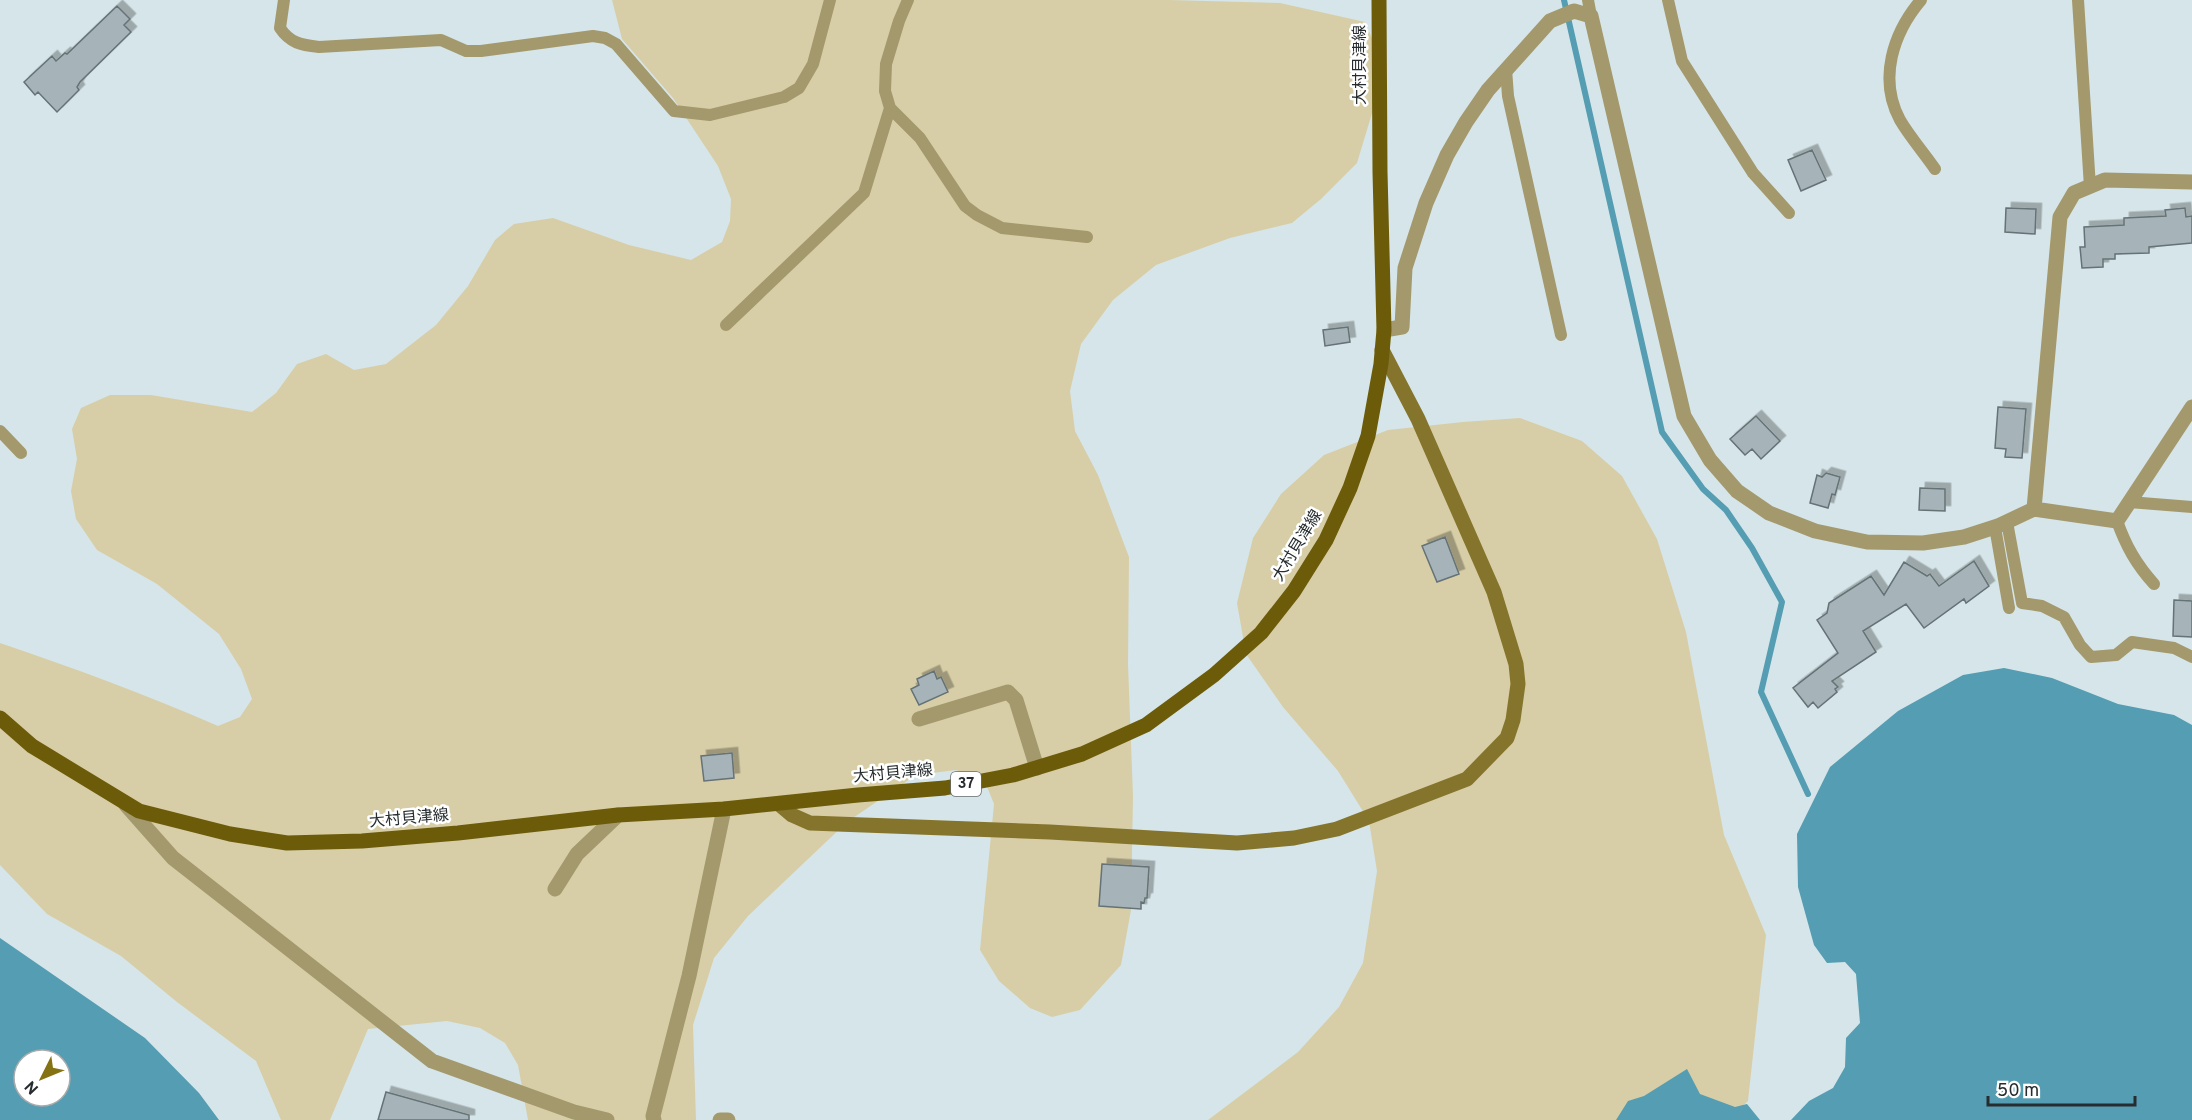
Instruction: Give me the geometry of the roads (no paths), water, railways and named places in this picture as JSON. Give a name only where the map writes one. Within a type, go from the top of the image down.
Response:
[{"type":"main road","name":"大村貝津線","points":[[0,718],[32,746],[139,811],[230,834],[287,843],[363,842],[618,815],[724,809],[945,788],[1013,775],[1082,754],[1146,725],[1214,675],[1261,633],[1294,591],[1326,540],[1350,488],[1368,436],[1384,330],[1379,0]]},
{"type":"street","points":[[1384,330],[1402,327],[1405,268],[1426,203],[1466,122],[1488,90],[1550,21],[1574,11],[1591,16],[1684,416],[1710,460],[1737,491],[1769,513],[1815,531],[1867,542],[1923,543],[1964,537],[2034,509],[2117,521],[2192,407]]},
{"type":"street","points":[[2034,509],[2060,217],[2074,194],[2105,180],[2192,182]]},
{"type":"street","points":[[779,804],[792,816],[810,823],[1050,832],[1237,843],[1294,838],[1337,829],[1467,779],[1507,738],[1513,720],[1518,684],[1516,664],[1494,592],[1418,419],[1382,350]]},
{"type":"street","points":[[919,719],[1008,692],[1016,700],[1037,768]]},
{"type":"street","points":[[124,803],[173,858],[432,1061],[574,1112],[607,1120]]},
{"type":"street","points":[[654,1120],[653,1116],[689,976],[724,809]]},
{"type":"street","points":[[555,889],[576,854],[618,815]]},
{"type":"street","points":[[720,1120],[728,1120]]},
{"type":"lane","points":[[284,0],[279,28],[286,38],[300,45],[319,47],[441,40],[466,51],[481,51],[592,36],[605,38],[616,44],[674,111],[710,115],[784,97],[799,88],[813,64],[830,0]]},
{"type":"lane","points":[[908,0],[886,64],[885,91],[890,108],[920,138],[965,206],[977,215],[1002,228],[1087,237]]},
{"type":"lane","points":[[1588,0],[1591,16]]},
{"type":"lane","points":[[1668,0],[1682,61],[1752,172],[1789,213]]},
{"type":"lane","points":[[1921,0],[1899,31],[1892,52],[1890,76],[1892,101],[1901,120],[1935,169]]},
{"type":"lane","points":[[2078,0],[2090,187]]},
{"type":"lane","points":[[1506,69],[1508,96],[1561,335]]},
{"type":"lane","points":[[726,325],[864,193],[890,108]]},
{"type":"lane","points":[[0,431],[21,453]]},
{"type":"lane","points":[[2129,502],[2192,507]]},
{"type":"lane","points":[[2117,521],[2126,547],[2138,567],[2154,584]]},
{"type":"lane","points":[[2001,524],[2009,608]]},
{"type":"lane","points":[[2001,524],[2022,603],[2042,606],[2064,617],[2080,645],[2091,657],[2116,656],[2132,642],[2174,648],[2192,657]]},
{"type":"water","points":[[2004,668],[2052,678],[2118,704],[2174,715],[2192,725],[2192,1120],[1791,1120],[1809,1101],[1833,1088],[1845,1067],[1846,1038],[1860,1023],[1856,974],[1845,962],[1827,963],[1814,945],[1798,887],[1797,834],[1830,767],[1898,711],[1963,675]]},
{"type":"water","points":[[0,938],[145,1038],[199,1093],[219,1120],[0,1120]]},
{"type":"water","points":[[1687,1069],[1700,1094],[1735,1107],[1747,1104],[1760,1120],[1616,1120],[1628,1101],[1644,1096]]},
{"type":"waterway","points":[[1564,0],[1662,432],[1703,489],[1726,510],[1752,548],[1782,602],[1761,692],[1808,794]]}]
